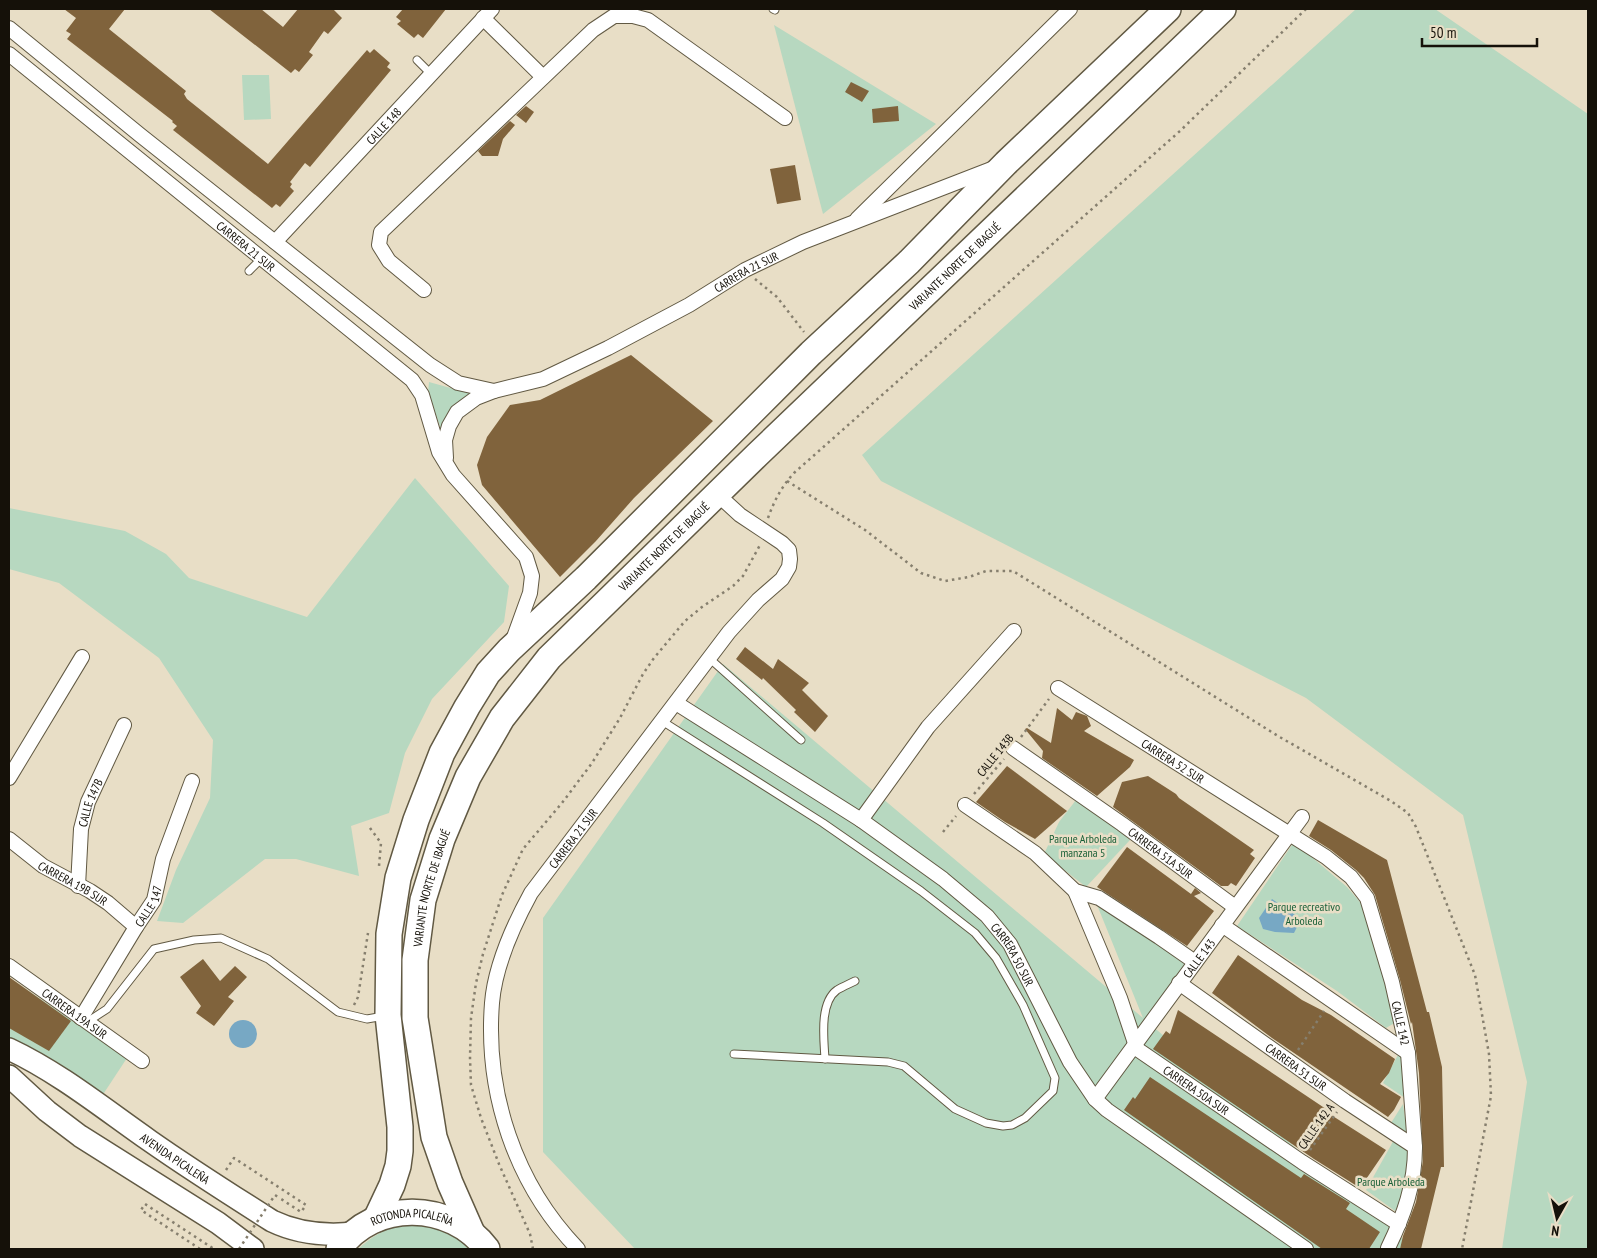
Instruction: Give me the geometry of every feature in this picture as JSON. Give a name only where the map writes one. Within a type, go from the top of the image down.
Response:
[{"type":"highway","points":[[376,1219],[392,1185],[400,1151],[400,1127],[388,1015],[389,934],[398,878],[416,820],[442,753],[466,707],[488,673],[509,650],[586,578],[811,353],[909,262],[1006,163],[1168,9]]},
{"type":"highway","name":"VARIANTE NORTE DE IBAGUÉ","points":[[479,1241],[450,1183],[434,1137],[415,1018],[415,960],[423,900],[442,839],[468,777],[502,718],[549,658],[717,494],[1223,9]]},
{"type":"highway","name":"ROTONDA PICALEÑA","points":[[346,1241],[376,1219],[404,1212],[426,1212],[447,1218],[479,1241]]},
{"type":"main road","name":"AVENIDA PICALEÑA","points":[[9,1049],[59,1078],[150,1141],[272,1221],[287,1228],[330,1234],[346,1241]]},
{"type":"main road","points":[[9,1079],[80,1136],[218,1223],[253,1249]]},
{"type":"street","points":[[852,223],[1070,9]]},
{"type":"street","points":[[487,14],[543,77]]},
{"type":"street","name":"CALLE 148","points":[[275,242],[487,14]]},
{"type":"street","points":[[424,290],[389,260],[379,246],[381,232],[593,30],[614,16],[633,16],[648,20],[785,118]]},
{"type":"street","name":"CARRERA 21 SUR","points":[[9,28],[140,135],[430,365],[458,383],[494,391]]},
{"type":"street","name":"CARRERA 21 SUR","points":[[9,54],[412,380],[422,395],[440,452],[447,466],[526,558],[532,576],[530,593],[509,650]]},
{"type":"street","name":"CARRERA 21 SUR","points":[[447,466],[445,440],[449,426],[457,412],[476,398],[494,391],[543,379],[608,348],[689,306],[745,270],[803,242],[1006,163]]},
{"type":"street","points":[[205,212],[216,195]]},
{"type":"street","points":[[412,380],[430,365]]},
{"type":"street","name":"CARRERA 21 SUR","points":[[578,1249],[548,1214],[531,1187],[506,1132],[496,1084],[493,1058],[492,1002],[505,949],[516,919],[531,893],[729,632],[758,600],[782,578],[789,567],[789,550],[782,543],[740,515],[717,494]]},
{"type":"street","points":[[861,820],[928,727],[1014,630]]},
{"type":"street","points":[[9,778],[82,657]]},
{"type":"street","name":"CARRERA 52 SUR","points":[[1058,688],[1289,834]]},
{"type":"street","name":"CARRERA 50 SUR","points":[[676,702],[861,820],[943,879],[988,916],[1010,944],[1045,1009],[1070,1062],[1095,1099],[1107,1110],[1306,1249]]},
{"type":"street","name":"CALLE 147B","points":[[78,886],[81,829],[88,802],[124,725]]},
{"type":"street","name":"CARRERA 51A SUR","points":[[1013,748],[1122,824],[1235,907]]},
{"type":"street","name":"CALLE 147","points":[[84,1020],[136,927],[154,900],[163,859],[192,781]]},
{"type":"street","points":[[965,805],[1035,853],[1075,891],[1120,998],[1134,1045]]},
{"type":"street","name":"CALLE 143","points":[[1095,1099],[1302,817]]},
{"type":"street","name":"CALLE 142","points":[[1289,834],[1339,867],[1351,878],[1367,898],[1392,982],[1408,1053],[1415,1162],[1412,1186],[1405,1211],[1388,1248]]},
{"type":"street","name":"CARRERA 19B SUR","points":[[9,839],[43,866],[90,891],[108,903],[136,927]]},
{"type":"street","points":[[1075,891],[1099,898],[1195,962]]},
{"type":"street","points":[[1222,925],[1408,1053]]},
{"type":"street","name":"CARRERA 19A SUR","points":[[9,968],[142,1061]]},
{"type":"street","name":"CARRERA 51 SUR","points":[[1179,984],[1345,1101],[1415,1147]]},
{"type":"street","name":"CARRERA 50A SUR","points":[[1134,1045],[1142,1053],[1302,1162],[1400,1224]]},
{"type":"lane","points":[[417,60],[431,74]]},
{"type":"lane","points":[[249,271],[261,259]]},
{"type":"lane","points":[[709,658],[801,740]]},
{"type":"lane","points":[[662,721],[823,823],[920,891],[975,933],[996,958],[1022,1005],[1055,1078],[1053,1091],[1024,1118],[1003,1126],[986,1123],[955,1109],[904,1066],[888,1062],[734,1054]]},
{"type":"lane","points":[[84,1020],[107,1009],[154,949],[194,940],[221,938],[268,959],[338,1012],[366,1019],[388,1015]]},
{"type":"lane","points":[[824,1059],[823,1027],[827,1004],[835,991],[855,981]]},
{"type":"path","points":[[745,270],[777,298],[804,333],[811,353]]},
{"type":"path","name":"CALLE 143B","points":[[943,832],[1013,748],[1058,688]]},
{"type":"path","points":[[370,828],[381,843],[379,867]]},
{"type":"path","points":[[348,1016],[358,997],[368,930]]},
{"type":"path","points":[[1290,1061],[1331,1001]]},
{"type":"path","name":"CALLE 142 A","points":[[1302,1162],[1345,1101]]},
{"type":"path","points":[[216,1185],[234,1158],[306,1206],[301,1212],[275,1195],[239,1249]]},
{"type":"path","points":[[200,1249],[141,1210],[145,1204],[214,1249]]},
{"type":"green space","points":[[1356,9],[1435,9],[1588,114],[1588,1249],[1502,1249],[1527,1082],[1463,815],[1306,698],[881,481],[862,455]]},
{"type":"green space","points":[[774,25],[936,124],[823,214]]},
{"type":"green space","points":[[242,75],[269,75],[271,119],[244,120]]},
{"type":"green space","points":[[429,382],[472,394],[450,413],[441,429],[428,393]]},
{"type":"green space","points":[[415,478],[509,586],[504,622],[432,699],[405,753],[389,813],[351,826],[359,876],[296,859],[265,859],[183,923],[157,921],[176,870],[210,798],[213,740],[159,658],[59,583],[9,569],[9,508],[125,531],[166,554],[189,578],[307,617]]},
{"type":"green space","points":[[723,664],[1143,1018],[1095,900],[1190,968],[1151,1025],[1415,1249],[635,1249],[543,1152],[543,918]]},
{"type":"green space","name":"Parque Arboleda manzana 5","points":[[1076,800],[1102,816],[1130,840],[1086,887],[1044,854],[1059,822]]},
{"type":"green space","name":"Parque recreativo Arboleda","points":[[1294,842],[1347,887],[1365,908],[1398,1021],[1386,1028],[1337,991],[1237,926]]},
{"type":"green space","points":[[11,979],[127,1058],[100,1099],[9,1043],[9,982]]},
{"type":"green space","points":[[1400,1051],[1406,1051],[1408,1100],[1383,1083]]},
{"type":"green space","points":[[1403,1104],[1407,1133],[1391,1123]]},
{"type":"green space","name":"Parque Arboleda","points":[[1395,1138],[1409,1151],[1409,1185],[1395,1211],[1366,1190]]},
{"type":"green space","points":[[424,1224],[449,1232],[471,1249],[358,1249],[388,1229]]},
{"type":"water","points":[[1272,899],[1301,919],[1294,933],[1263,929],[1259,918]]},
{"type":"water","points":[[243,1020],[253,1024],[257,1034],[253,1044],[243,1048],[233,1044],[229,1034],[233,1024]]},
{"type":"building","points":[[64,9],[125,9],[109,29],[186,91],[184,94],[187,99],[268,164],[367,50],[370,53],[374,49],[390,63],[387,67],[391,70],[310,167],[305,163],[290,182],[292,184],[290,187],[294,191],[280,207],[276,204],[272,208],[173,130],[177,126],[173,121],[67,39],[71,34],[66,31],[76,18]]},
{"type":"building","points":[[209,9],[261,9],[283,27],[298,9],[333,9],[342,18],[328,34],[324,31],[309,52],[313,55],[299,72],[295,69],[291,73]]},
{"type":"building","points":[[403,9],[446,9],[423,38],[418,34],[414,38],[397,24],[401,21],[396,17]]},
{"type":"building","points":[[851,82],[869,91],[862,102],[845,92]]},
{"type":"building","points":[[526,106],[534,112],[526,123],[516,115]]},
{"type":"building","points":[[898,106],[899,121],[873,123],[872,109]]},
{"type":"building","points":[[510,121],[515,125],[503,139],[498,156],[482,156],[478,151]]},
{"type":"building","points":[[795,165],[801,200],[777,204],[770,169]]},
{"type":"building","points":[[631,355],[713,421],[634,498],[596,541],[560,577],[482,485],[477,465],[487,437],[510,405],[540,400]]},
{"type":"building","points":[[745,647],[773,669],[778,659],[809,683],[802,690],[828,716],[815,732],[794,712],[796,710],[763,678],[762,680],[736,659]]},
{"type":"building","points":[[1057,708],[1072,720],[1076,712],[1087,716],[1091,726],[1084,731],[1134,760],[1130,767],[1097,796],[1042,758],[1043,751],[1025,729],[1027,728],[1051,743]]},
{"type":"building","points":[[1007,766],[1067,811],[1035,839],[1005,822],[976,802]]},
{"type":"building","points":[[1148,776],[1254,850],[1250,854],[1255,858],[1236,886],[1231,883],[1228,886],[1221,886],[1113,807],[1122,782]]},
{"type":"building","points":[[1318,820],[1387,860],[1427,1012],[1429,1012],[1442,1067],[1444,1167],[1441,1167],[1421,1249],[1400,1249],[1416,1202],[1423,1161],[1419,1073],[1412,1022],[1411,1024],[1375,895],[1364,878],[1356,870],[1331,850],[1309,836]]},
{"type":"building","points":[[1127,847],[1191,894],[1195,888],[1201,893],[1194,896],[1214,911],[1187,946],[1097,887]]},
{"type":"building","points":[[1238,955],[1302,1000],[1331,1015],[1395,1059],[1389,1073],[1380,1084],[1401,1097],[1388,1117],[1272,1038],[1212,993]]},
{"type":"building","points":[[203,959],[220,981],[235,966],[247,977],[228,997],[234,1001],[214,1026],[196,1013],[201,1006],[180,977]]},
{"type":"building","points":[[9,977],[71,1021],[49,1051],[9,1028]]},
{"type":"building","points":[[1178,1010],[1329,1111],[1328,1113],[1386,1150],[1360,1188],[1314,1159],[1153,1049],[1166,1031],[1170,1034]]},
{"type":"building","points":[[1150,1077],[1301,1178],[1304,1174],[1350,1203],[1346,1209],[1380,1232],[1369,1249],[1322,1249],[1124,1110],[1133,1097],[1135,1099]]}]
